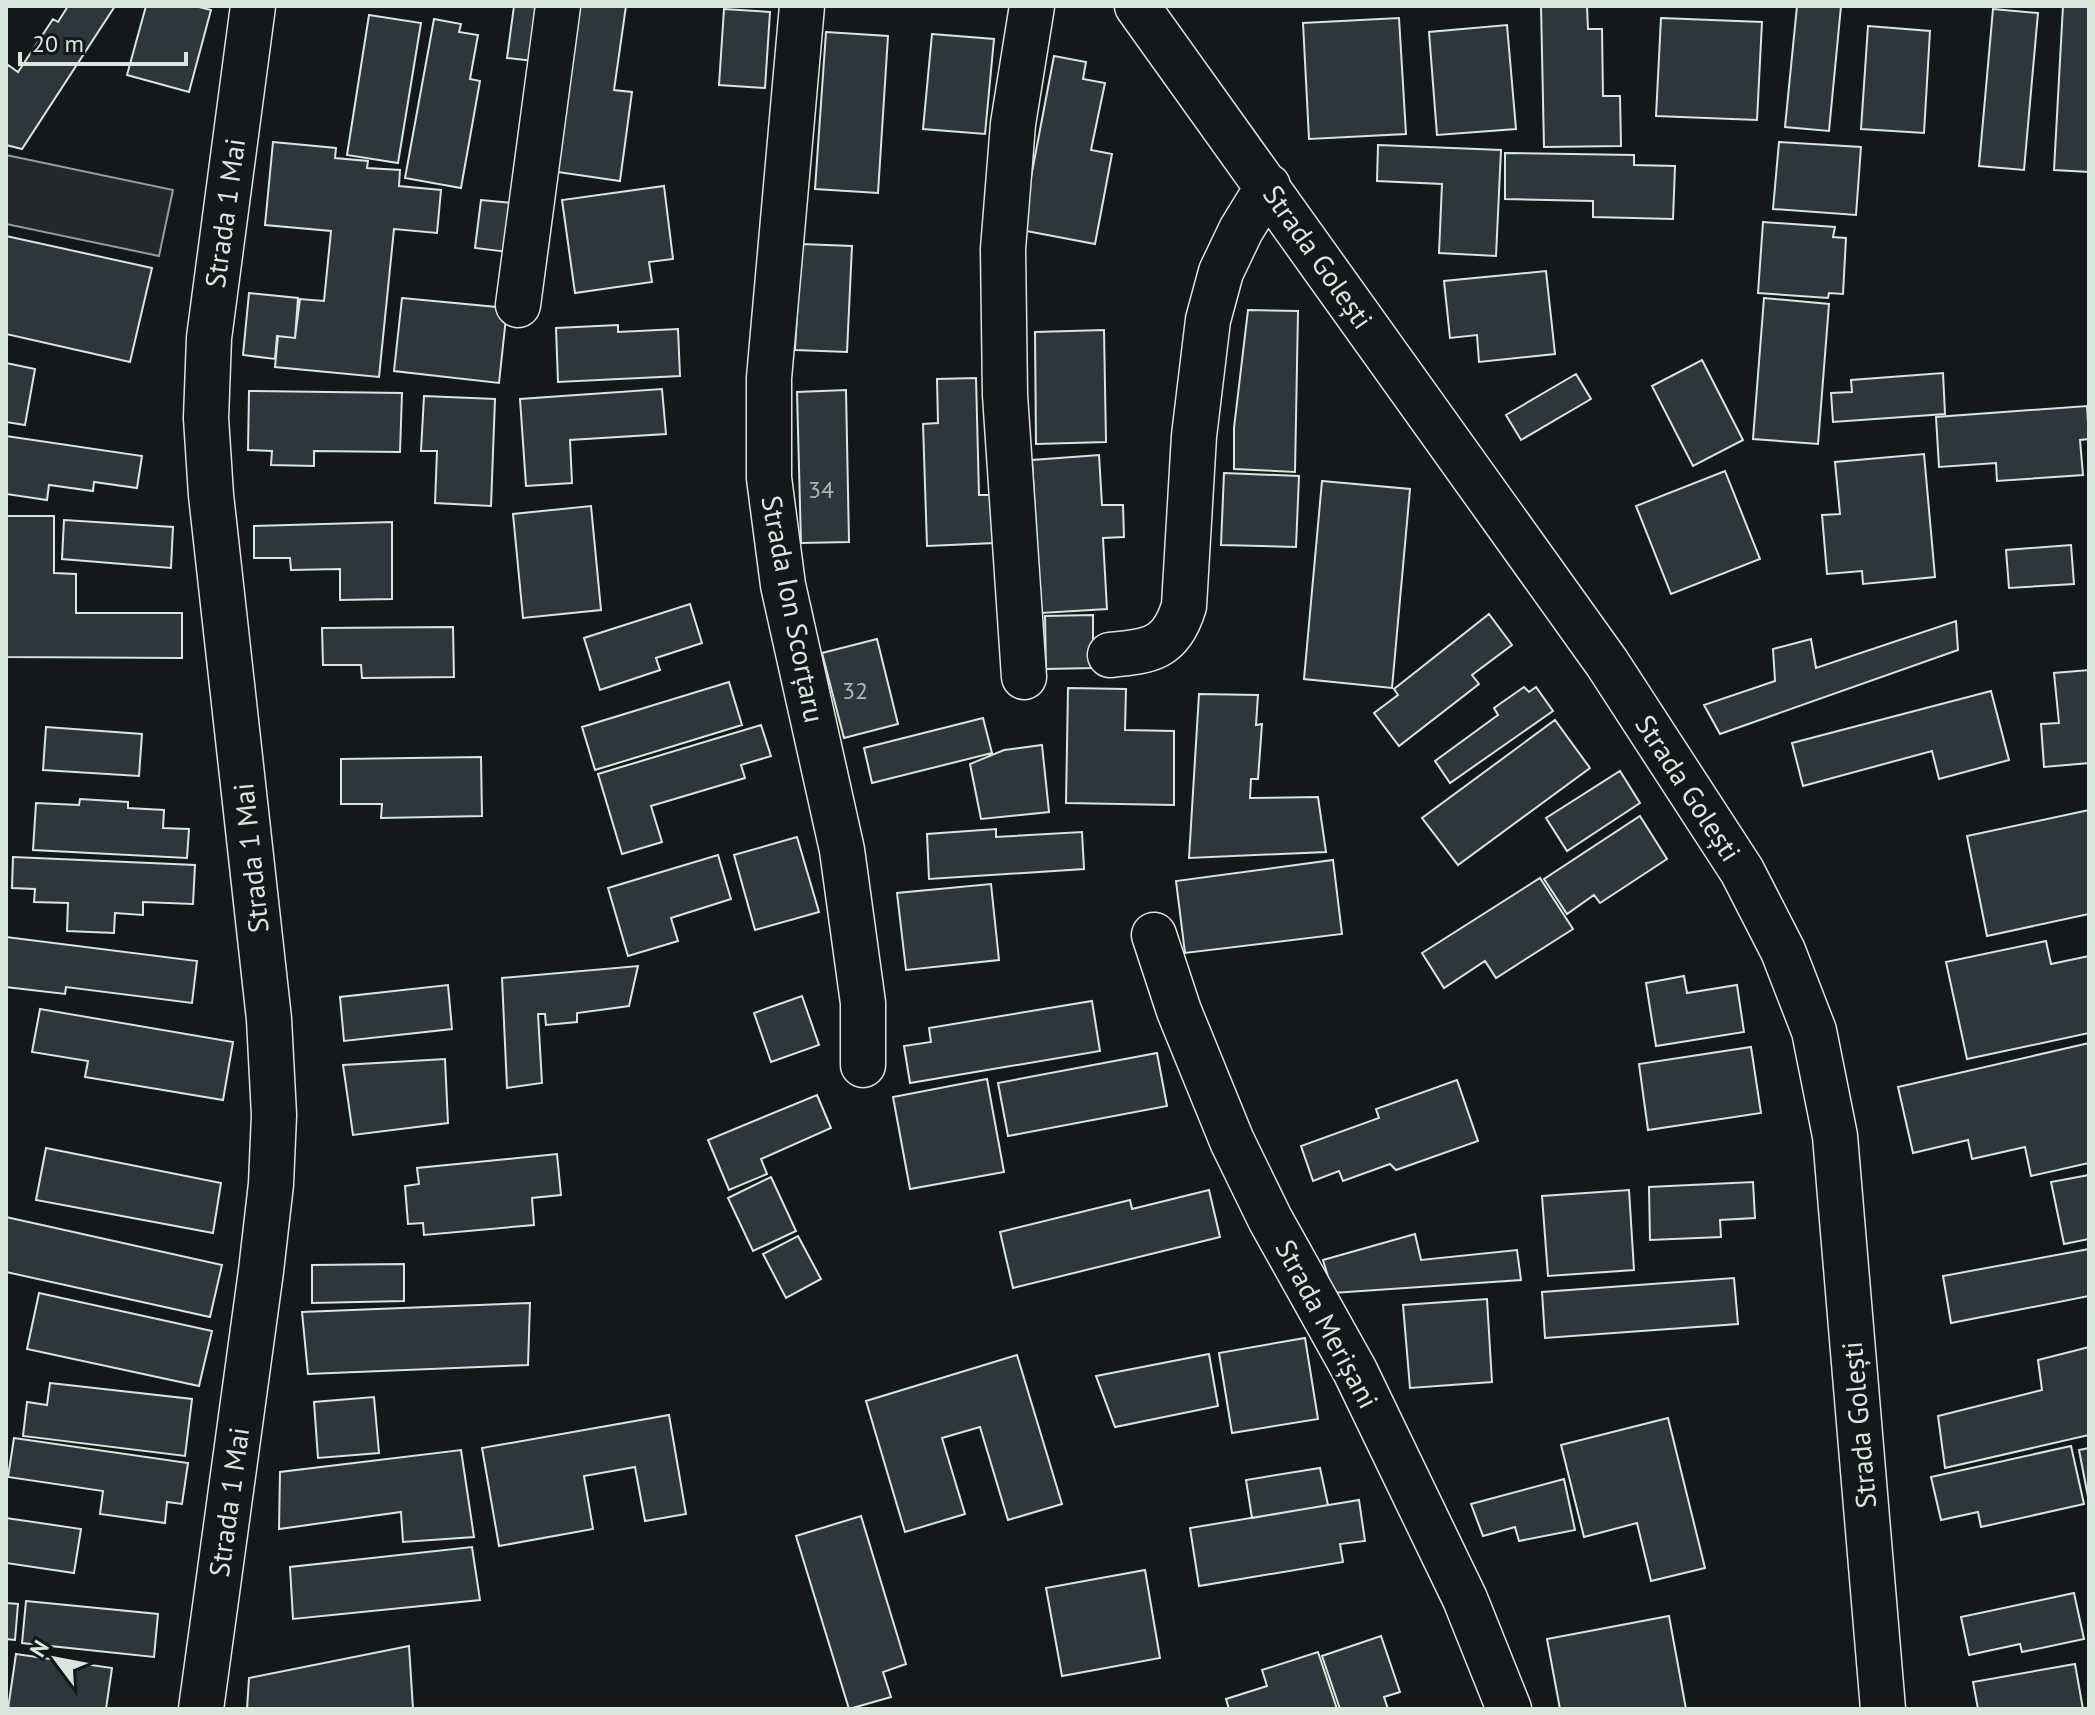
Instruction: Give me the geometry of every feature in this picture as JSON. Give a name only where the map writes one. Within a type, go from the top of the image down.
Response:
[{"type":"street","name":"Strada 1 Mai","points":[[201,1709],[261,1271],[271,1184],[274,1115],[269,1019],[211,495],[206,418],[209,338],[253,6]]},
{"type":"street","points":[[518,305],[558,6]]},
{"type":"street","name":"Strada Ion Scorțaru","points":[[802,6],[769,378],[769,478],[783,585],[844,865],[863,1003],[863,1065]]},
{"type":"street","points":[[1024,677],[1005,395],[1003,249],[1013,124],[1032,6]]},
{"type":"street","name":"Strada Golești","points":[[1137,6],[1607,663],[1742,871],[1783,951],[1814,1031],[1835,1136],[1883,1709]]},
{"type":"street","points":[[1110,655],[1147,652],[1161,646],[1180,619],[1184,606],[1194,436],[1208,320],[1221,272],[1241,230],[1268,186]]},
{"type":"street","name":"Strada Merișani","points":[[1154,935],[1179,1011],[1232,1141],[1270,1219],[1355,1371],[1465,1599],[1509,1709]]},
{"type":"shaded area","points":[[6,155],[173,190],[159,256],[6,224]]},
{"type":"building","points":[[68,6],[115,6],[22,149],[6,145],[6,68],[8,65],[18,72],[53,19],[58,22]]},
{"type":"building","points":[[146,6],[195,6],[211,10],[189,92],[127,75]]},
{"type":"building","points":[[514,6],[547,8],[542,62],[507,58]]},
{"type":"building","points":[[567,6],[626,6],[614,90],[632,92],[620,181],[544,170]]},
{"type":"building","points":[[1541,6],[1587,6],[1588,29],[1602,29],[1603,96],[1620,96],[1621,146],[1544,147]]},
{"type":"building","points":[[1797,6],[1841,6],[1829,131],[1785,127]]},
{"type":"building","points":[[2063,6],[2089,6],[2089,172],[2054,170]]},
{"type":"building","points":[[724,9],[770,12],[765,88],[719,85]]},
{"type":"building","points":[[1993,9],[2038,13],[2024,170],[1979,166]]},
{"type":"building","points":[[369,15],[421,23],[398,163],[347,155]]},
{"type":"building","points":[[1399,18],[1406,134],[1309,139],[1303,23]]},
{"type":"building","points":[[1661,18],[1762,22],[1757,120],[1656,116]]},
{"type":"building","points":[[434,19],[461,24],[459,32],[478,35],[470,79],[480,81],[461,188],[405,178]]},
{"type":"building","points":[[1507,25],[1516,129],[1437,135],[1429,32]]},
{"type":"building","points":[[1868,26],[1930,31],[1924,133],[1861,129]]},
{"type":"building","points":[[826,32],[888,36],[878,193],[815,189]]},
{"type":"building","points":[[932,34],[994,39],[985,134],[923,129]]},
{"type":"building","points":[[1054,56],[1086,62],[1083,79],[1105,83],[1091,150],[1112,154],[1095,244],[1021,230]]},
{"type":"building","points":[[273,142],[336,148],[335,158],[368,161],[367,168],[400,170],[399,186],[441,190],[437,233],[394,229],[379,377],[275,367],[278,336],[295,338],[300,299],[324,301],[331,231],[265,225]]},
{"type":"building","points":[[1779,142],[1861,147],[1856,215],[1773,209]]},
{"type":"building","points":[[1378,145],[1501,150],[1496,256],[1439,253],[1442,184],[1377,181]]},
{"type":"building","points":[[1505,153],[1634,155],[1634,165],[1675,166],[1673,219],[1593,217],[1593,201],[1505,199]]},
{"type":"building","points":[[664,186],[673,259],[649,262],[652,282],[575,293],[562,200]]},
{"type":"building","points":[[481,200],[513,203],[508,252],[475,248]]},
{"type":"building","points":[[1763,222],[1835,227],[1833,237],[1846,238],[1843,294],[1829,293],[1828,298],[1758,293]]},
{"type":"building","points":[[6,236],[152,268],[130,362],[6,334]]},
{"type":"building","points":[[801,244],[852,246],[847,352],[795,350]]},
{"type":"building","points":[[1546,271],[1555,354],[1479,362],[1477,335],[1450,338],[1444,281]]},
{"type":"building","points":[[249,293],[298,298],[295,338],[277,336],[275,359],[243,355]]},
{"type":"building","points":[[402,298],[507,308],[499,383],[394,371]]},
{"type":"building","points":[[1764,298],[1829,304],[1818,444],[1753,439]]},
{"type":"building","points":[[1248,310],[1298,311],[1295,472],[1234,469],[1234,428]]},
{"type":"building","points":[[618,325],[618,332],[678,329],[680,376],[558,382],[556,328]]},
{"type":"building","points":[[1104,330],[1106,442],[1036,444],[1035,332]]},
{"type":"building","points":[[1702,360],[1743,440],[1693,466],[1652,386]]},
{"type":"building","points":[[6,363],[35,369],[25,425],[6,422]]},
{"type":"building","points":[[1943,373],[1945,414],[1833,422],[1831,393],[1852,392],[1851,380]]},
{"type":"building","points":[[1576,374],[1591,399],[1521,440],[1506,415]]},
{"type":"building","points":[[976,378],[979,495],[993,495],[995,543],[927,546],[923,424],[938,423],[937,379]]},
{"type":"building","points":[[662,389],[666,434],[570,440],[572,483],[526,486],[520,399]]},
{"type":"building","points":[[846,390],[849,542],[801,543],[797,392]]},
{"type":"building","points":[[249,391],[402,393],[400,452],[314,451],[314,466],[271,465],[272,451],[248,450]]},
{"type":"building","points":[[424,396],[495,399],[491,506],[435,503],[437,451],[421,451]]},
{"type":"building","points":[[2087,406],[2089,439],[2080,440],[2083,475],[1997,481],[1996,463],[1939,467],[1936,417]]},
{"type":"building","points":[[6,436],[142,456],[137,488],[94,482],[93,491],[49,485],[47,500],[6,494]]},
{"type":"building","points":[[1924,454],[1935,577],[1863,584],[1862,571],[1827,574],[1822,515],[1840,514],[1835,462]]},
{"type":"building","points":[[1099,455],[1102,505],[1123,505],[1124,537],[1103,538],[1107,609],[1041,613],[1032,460]]},
{"type":"building","points":[[1725,471],[1760,559],[1671,594],[1636,506]]},
{"type":"building","points":[[1224,473],[1299,476],[1296,547],[1221,545]]},
{"type":"building","points":[[1322,481],[1410,489],[1392,688],[1304,679]]},
{"type":"building","points":[[591,506],[601,610],[523,618],[513,514]]},
{"type":"building","points":[[6,516],[54,516],[54,573],[76,574],[76,613],[182,613],[182,658],[6,657]]},
{"type":"building","points":[[64,520],[173,527],[171,568],[62,559]]},
{"type":"building","points":[[392,522],[392,599],[340,600],[340,569],[291,570],[290,558],[254,558],[254,526]]},
{"type":"building","points":[[2071,545],[2074,584],[2009,588],[2006,550]]},
{"type":"building","points":[[690,604],[702,643],[656,658],[660,670],[600,690],[584,638]]},
{"type":"building","points":[[1489,614],[1512,645],[1472,675],[1479,684],[1399,746],[1374,713],[1398,695],[1394,689]]},
{"type":"building","points":[[1093,615],[1093,668],[1046,669],[1045,616]]},
{"type":"building","points":[[1956,621],[1958,650],[1720,734],[1704,705],[1775,681],[1773,649],[1811,639],[1816,668]]},
{"type":"building","points":[[453,627],[454,677],[362,678],[361,665],[323,665],[322,628]]},
{"type":"building","points":[[877,639],[898,724],[844,738],[822,653]]},
{"type":"building","points":[[2089,670],[2089,763],[2044,767],[2041,724],[2059,723],[2054,673]]},
{"type":"building","points":[[729,682],[742,725],[595,770],[582,727]]},
{"type":"building","points":[[1524,687],[1529,692],[1536,687],[1553,711],[1450,783],[1435,761],[1498,715],[1494,708]]},
{"type":"building","points":[[1068,688],[1126,689],[1125,730],[1174,731],[1174,805],[1066,803]]},
{"type":"building","points":[[1991,691],[2009,760],[1939,779],[1932,751],[1803,786],[1792,743]]},
{"type":"building","points":[[1199,694],[1258,695],[1256,725],[1262,724],[1258,779],[1251,779],[1250,798],[1318,797],[1326,852],[1189,858]]},
{"type":"building","points":[[983,718],[992,753],[872,783],[864,748]]},
{"type":"building","points":[[1555,720],[1590,768],[1458,865],[1422,818]]},
{"type":"building","points":[[761,725],[771,756],[741,765],[745,778],[651,806],[662,842],[622,854],[598,774]]},
{"type":"building","points":[[46,727],[142,734],[139,776],[43,770]]},
{"type":"building","points":[[1042,745],[1049,812],[981,819],[970,764],[1004,750]]},
{"type":"building","points":[[481,757],[482,816],[381,818],[382,804],[341,804],[341,759]]},
{"type":"building","points":[[1620,771],[1640,803],[1567,851],[1546,818]]},
{"type":"building","points":[[80,799],[128,802],[128,808],[164,810],[163,828],[189,829],[187,858],[33,850],[36,803],[79,805]]},
{"type":"building","points":[[2089,810],[2089,914],[1987,936],[1967,836]]},
{"type":"building","points":[[1640,816],[1667,859],[1600,903],[1594,895],[1567,914],[1544,879]]},
{"type":"building","points":[[996,829],[996,837],[1082,832],[1084,869],[929,879],[927,834]]},
{"type":"building","points":[[797,837],[819,912],[755,930],[734,855]]},
{"type":"building","points":[[718,855],[731,899],[671,918],[678,941],[628,956],[608,888]]},
{"type":"building","points":[[13,857],[195,865],[193,904],[143,902],[143,915],[115,913],[114,933],[67,931],[68,903],[34,902],[35,889],[12,888]]},
{"type":"building","points":[[1333,860],[1342,934],[1185,953],[1176,881]]},
{"type":"building","points":[[1540,878],[1573,929],[1496,978],[1485,961],[1444,988],[1422,953]]},
{"type":"building","points":[[991,884],[999,960],[906,970],[897,893]]},
{"type":"building","points":[[6,937],[197,961],[192,1003],[66,987],[65,994],[6,987]]},
{"type":"building","points":[[2046,941],[2051,964],[2089,956],[2089,1033],[1967,1059],[1946,962]]},
{"type":"building","points":[[638,966],[629,1006],[577,1013],[577,1022],[546,1025],[545,1014],[538,1014],[542,1083],[507,1088],[502,978]]},
{"type":"building","points":[[1684,976],[1687,993],[1737,985],[1744,1032],[1656,1046],[1646,983]]},
{"type":"building","points":[[448,985],[452,1029],[344,1041],[340,997]]},
{"type":"building","points":[[802,996],[819,1045],[771,1062],[754,1013]]},
{"type":"building","points":[[1092,1001],[1100,1051],[910,1083],[904,1046],[931,1042],[929,1028]]},
{"type":"building","points":[[40,1009],[233,1042],[223,1100],[85,1077],[88,1061],[32,1052]]},
{"type":"building","points":[[2089,1043],[2089,1163],[2031,1176],[2025,1147],[1972,1159],[1968,1140],[1913,1153],[1898,1087]]},
{"type":"building","points":[[1751,1047],[1761,1113],[1648,1130],[1639,1064]]},
{"type":"building","points":[[1157,1053],[1167,1106],[1008,1136],[998,1083]]},
{"type":"building","points":[[445,1059],[448,1123],[353,1135],[343,1065]]},
{"type":"building","points":[[987,1079],[1004,1172],[910,1189],[893,1097]]},
{"type":"building","points":[[1457,1080],[1478,1141],[1396,1170],[1390,1164],[1343,1181],[1339,1171],[1313,1181],[1301,1146],[1379,1118],[1376,1109]]},
{"type":"building","points":[[817,1095],[831,1128],[761,1159],[767,1174],[729,1190],[708,1140]]},
{"type":"building","points":[[46,1148],[221,1183],[213,1233],[36,1200]]},
{"type":"building","points":[[557,1154],[561,1195],[532,1198],[534,1225],[424,1235],[423,1223],[408,1224],[405,1186],[419,1184],[417,1168]]},
{"type":"building","points":[[2089,1175],[2089,1239],[2064,1244],[2051,1182]]},
{"type":"building","points":[[771,1177],[796,1231],[753,1251],[728,1198]]},
{"type":"building","points":[[1753,1182],[1755,1218],[1720,1220],[1721,1237],[1650,1240],[1649,1187]]},
{"type":"building","points":[[1209,1190],[1220,1237],[1013,1288],[1000,1232],[1130,1200],[1132,1209]]},
{"type":"building","points":[[1629,1190],[1634,1270],[1548,1276],[1542,1196]]},
{"type":"building","points":[[6,1217],[222,1265],[210,1317],[6,1272]]},
{"type":"building","points":[[1415,1234],[1421,1260],[1517,1250],[1521,1280],[1333,1293],[1323,1260]]},
{"type":"building","points":[[798,1236],[821,1279],[786,1298],[763,1254]]},
{"type":"building","points":[[2089,1249],[2089,1296],[1951,1323],[1943,1276]]},
{"type":"building","points":[[404,1264],[404,1301],[312,1303],[312,1265]]},
{"type":"building","points":[[1734,1278],[1738,1324],[1545,1338],[1542,1292]]},
{"type":"building","points":[[39,1293],[212,1331],[199,1386],[27,1349]]},
{"type":"building","points":[[1487,1299],[1492,1382],[1410,1388],[1403,1305]]},
{"type":"building","points":[[530,1303],[528,1365],[308,1374],[302,1312]]},
{"type":"building","points":[[1305,1338],[1318,1419],[1232,1433],[1219,1353]]},
{"type":"building","points":[[2089,1347],[2089,1435],[1945,1468],[1938,1416],[2042,1390],[2038,1360]]},
{"type":"building","points":[[1209,1354],[1218,1406],[1115,1427],[1096,1376]]},
{"type":"building","points":[[1017,1355],[1062,1504],[1008,1520],[980,1427],[942,1438],[965,1514],[905,1532],[866,1401]]},
{"type":"building","points":[[50,1383],[192,1399],[185,1456],[23,1436],[27,1402],[47,1405]]},
{"type":"building","points":[[374,1397],[379,1453],[318,1458],[314,1402]]},
{"type":"building","points":[[669,1415],[686,1514],[645,1521],[635,1467],[584,1476],[593,1529],[499,1546],[482,1448]]},
{"type":"building","points":[[1668,1418],[1705,1568],[1651,1581],[1637,1523],[1584,1537],[1561,1445]]},
{"type":"building","points":[[14,1438],[188,1463],[182,1504],[167,1502],[165,1523],[100,1514],[103,1491],[8,1477]]},
{"type":"building","points":[[2071,1446],[2084,1504],[1981,1527],[1978,1512],[1941,1520],[1931,1477]]},
{"type":"building","points":[[2089,1448],[2089,1502],[2079,1450]]},
{"type":"building","points":[[461,1450],[474,1537],[403,1542],[401,1512],[279,1529],[280,1472]]},
{"type":"building","points":[[1320,1468],[1328,1505],[1252,1518],[1246,1480]]},
{"type":"building","points":[[1564,1479],[1575,1530],[1519,1541],[1515,1527],[1483,1536],[1471,1504]]},
{"type":"building","points":[[1359,1500],[1365,1541],[1340,1544],[1343,1562],[1199,1586],[1190,1528]]},
{"type":"building","points":[[861,1516],[906,1664],[883,1672],[891,1697],[849,1709],[796,1536]]},
{"type":"building","points":[[6,1518],[81,1529],[74,1573],[6,1563]]},
{"type":"building","points":[[472,1547],[480,1600],[293,1619],[290,1567]]},
{"type":"building","points":[[1145,1570],[1160,1658],[1062,1676],[1046,1588]]},
{"type":"building","points":[[2074,1593],[2084,1639],[2022,1652],[2020,1644],[1969,1655],[1961,1617]]},
{"type":"building","points":[[26,1601],[158,1614],[154,1657],[22,1643]]},
{"type":"building","points":[[6,1603],[18,1604],[15,1640],[6,1639]]},
{"type":"building","points":[[1669,1616],[1686,1709],[1560,1709],[1547,1639]]},
{"type":"building","points":[[1381,1636],[1400,1692],[1384,1697],[1388,1709],[1340,1709],[1322,1656]]},
{"type":"building","points":[[409,1646],[413,1709],[247,1709],[249,1678]]},
{"type":"building","points":[[1318,1652],[1337,1709],[1229,1709],[1226,1699],[1267,1686],[1262,1670]]},
{"type":"building","points":[[16,1654],[112,1668],[106,1709],[8,1709]]},
{"type":"building","points":[[2075,1664],[2083,1709],[1978,1709],[1973,1682]]}]
